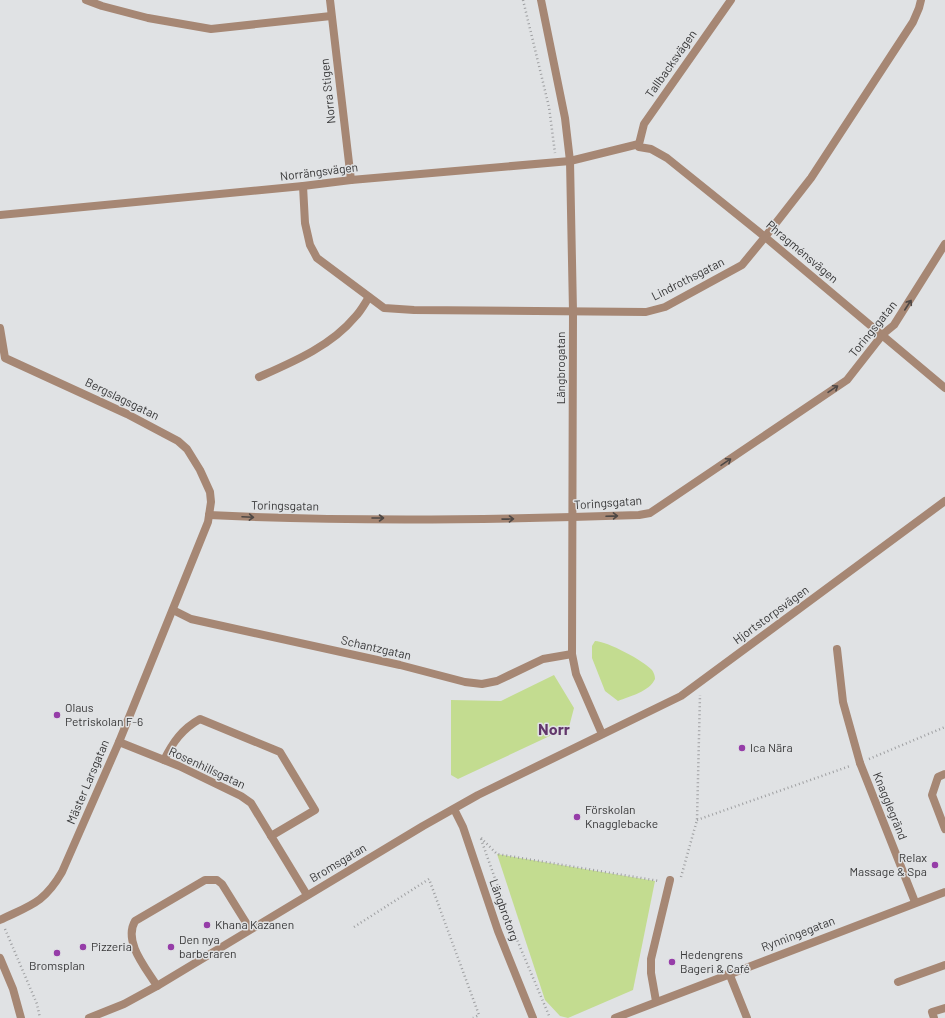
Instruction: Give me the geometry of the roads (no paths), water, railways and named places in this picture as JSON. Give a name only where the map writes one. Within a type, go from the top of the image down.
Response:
[{"type":"street","points":[[86,0],[102,6],[148,18],[211,29],[332,16]]},
{"type":"street","name":"Norra Stigen","points":[[330,0],[351,180]]},
{"type":"street","name":"Längbrogatan","points":[[541,0],[565,118],[570,161],[573,311],[572,654],[576,674],[602,734]]},
{"type":"street","name":"Tallbacksvägen","points":[[639,144],[644,124],[731,0]]},
{"type":"street","name":"Lindrothsgatan","points":[[304,186],[305,223],[310,245],[317,258],[384,308],[392,310],[646,312],[665,307],[742,265],[766,237],[811,178],[913,22],[921,0]]},
{"type":"street","name":"Norrängsvägen","points":[[0,215],[304,186],[351,180],[570,161],[639,144]]},
{"type":"street","name":"Phragménsvägen","points":[[639,144],[639,147],[652,149],[667,158],[766,237],[883,334],[945,388]]},
{"type":"street","name":"Toringsgatan","points":[[209,515],[273,518],[572,518],[639,516],[650,512],[847,380],[883,334],[894,326],[945,244]]},
{"type":"street","points":[[259,377],[290,363],[332,339],[355,317],[369,297]]},
{"type":"street","name":"Bergslagsgatan","points":[[0,328],[2,360],[128,414],[178,441],[187,449],[200,470],[210,492],[211,502],[209,515]]},
{"type":"street","name":"Hjortstorpsvägen","points":[[602,734],[657,708],[697,684],[945,501]]},
{"type":"street","name":"Mäster Larsgatan","points":[[0,920],[40,901],[52,888],[62,872],[119,742],[208,522],[209,515]]},
{"type":"street","name":"Schantzgatan","points":[[173,610],[191,619],[400,665],[465,682],[482,684],[497,681],[543,659],[572,654]]},
{"type":"street","name":"Knagglegränd","points":[[837,649],[843,702],[860,763],[915,902]]},
{"type":"street","points":[[164,760],[170,747],[182,731],[200,719],[280,752],[315,810],[271,836]]},
{"type":"street","name":"Bromsgatan","points":[[92,1018],[124,1004],[157,986],[307,895],[454,809],[602,734]]},
{"type":"street","name":"Rosenhillsgatan","points":[[119,742],[164,760],[241,796],[251,803],[307,895]]},
{"type":"street","points":[[945,774],[938,777],[932,795],[945,829]]},
{"type":"street","name":"Längbrotorg","points":[[454,809],[463,827],[498,931],[533,1018]]},
{"type":"street","points":[[157,986],[132,942],[131,934],[135,921],[205,880],[212,879],[222,884],[250,929]]},
{"type":"street","points":[[656,1001],[650,973],[651,959],[670,880]]},
{"type":"street","name":"Rynningegatan","points":[[615,1018],[729,973],[945,892]]},
{"type":"street","points":[[0,958],[13,989],[21,1018]]},
{"type":"street","points":[[898,982],[945,965]]},
{"type":"street","points":[[729,973],[747,1018]]},
{"type":"street","points":[[934,1018],[932,1012],[945,1008]]},
{"type":"place","name":"Olaus Petriskolan F-6","points":[[57,715]]},
{"type":"place","name":"Ica Nära","points":[[742,748]]},
{"type":"place","name":"Förskolan Knagglebacke","points":[[577,817]]},
{"type":"place","name":"Relax Massage & Spa","points":[[935,865]]},
{"type":"place","name":"Khana Kazanen","points":[[207,925]]},
{"type":"place","name":"Pizzeria","points":[[83,947]]},
{"type":"place","name":"Den nya barberaren","points":[[171,947]]},
{"type":"place","name":"Bromsplan","points":[[57,953]]},
{"type":"place","name":"Hedengrens Bageri & Café","points":[[672,962]]},
{"type":"district","name":"Norr","points":[[554,729]]}]
